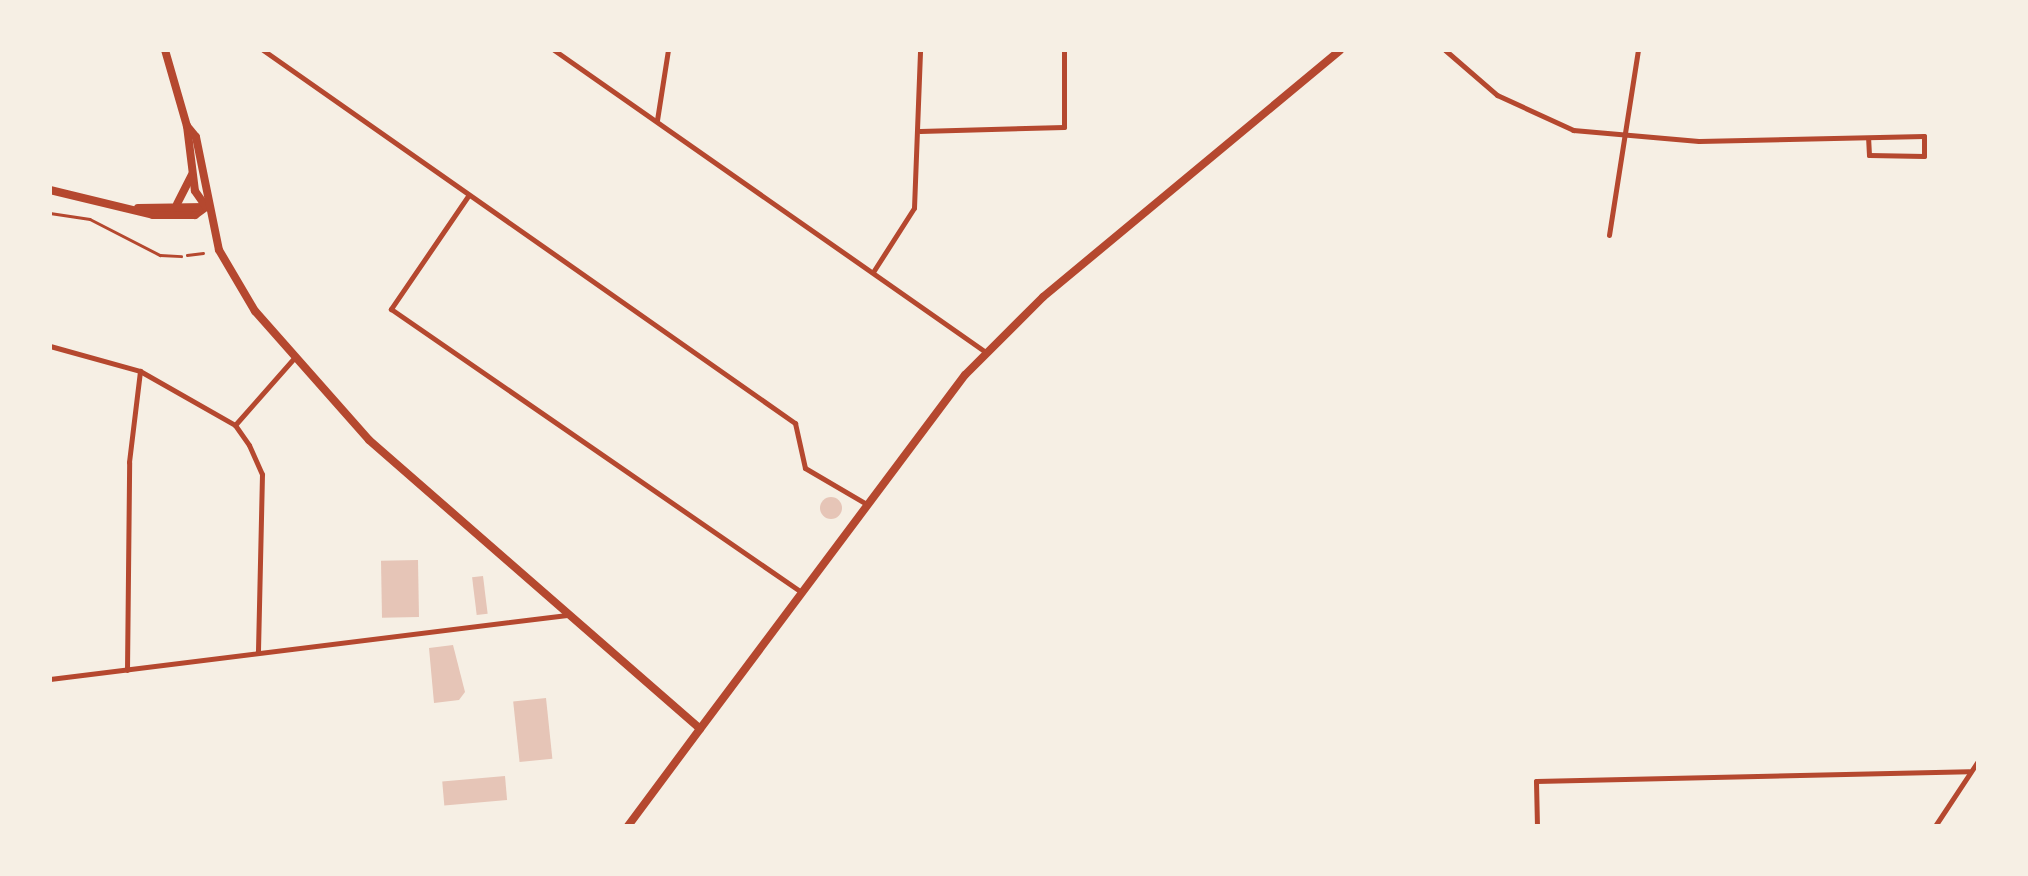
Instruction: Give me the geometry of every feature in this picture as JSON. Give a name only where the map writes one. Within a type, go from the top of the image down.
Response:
[{"type":"main road","points":[[165,50],[199,154],[206,207]]},
{"type":"main road","points":[[628,826],[864,503],[987,353],[1122,229],[1340,50]]},
{"type":"main road","points":[[187,126],[192,175],[234,280],[295,357],[380,450],[700,729]]},
{"type":"main road","points":[[177,204],[192,175]]},
{"type":"main road","points":[[50,190],[180,217],[206,207]]},
{"type":"main road","points":[[138,208],[177,204],[206,207]]},
{"type":"street","points":[[263,50],[795,423],[799,461],[864,503]]},
{"type":"street","points":[[554,50],[987,353]]},
{"type":"street","points":[[657,120],[668,50]]},
{"type":"street","points":[[873,272],[914,208],[920,132],[920,50]]},
{"type":"street","points":[[920,132],[1064,127],[1064,50]]},
{"type":"street","points":[[1446,50],[1520,108],[1572,130],[1624,138],[1924,136],[1924,156],[1869,155],[1868,138]]},
{"type":"street","points":[[1609,235],[1638,50]]},
{"type":"street","points":[[468,196],[391,309],[801,592]]},
{"type":"street","points":[[50,346],[140,371],[235,425],[262,474],[258,652]]},
{"type":"street","points":[[235,425],[295,357]]},
{"type":"street","points":[[126,670],[129,462],[140,371]]},
{"type":"street","points":[[50,679],[567,615]]},
{"type":"street","points":[[1935,826],[1978,760]]},
{"type":"street","points":[[1537,826],[1536,781],[1969,771]]},
{"type":"lane","points":[[50,213],[90,219],[160,255],[180,256]]},
{"type":"path","points":[[180,256],[203,253]]},
{"type":"building","points":[[827,497],[835,497],[842,508],[835,519],[827,519],[820,512],[820,504]]},
{"type":"building","points":[[418,560],[419,617],[382,618],[381,561]]},
{"type":"building","points":[[483,576],[488,614],[477,615],[472,577]]},
{"type":"building","points":[[453,645],[465,692],[459,700],[434,703],[429,648]]},
{"type":"building","points":[[546,698],[552,759],[520,762],[513,701]]},
{"type":"building","points":[[505,776],[507,800],[444,805],[442,781]]}]
